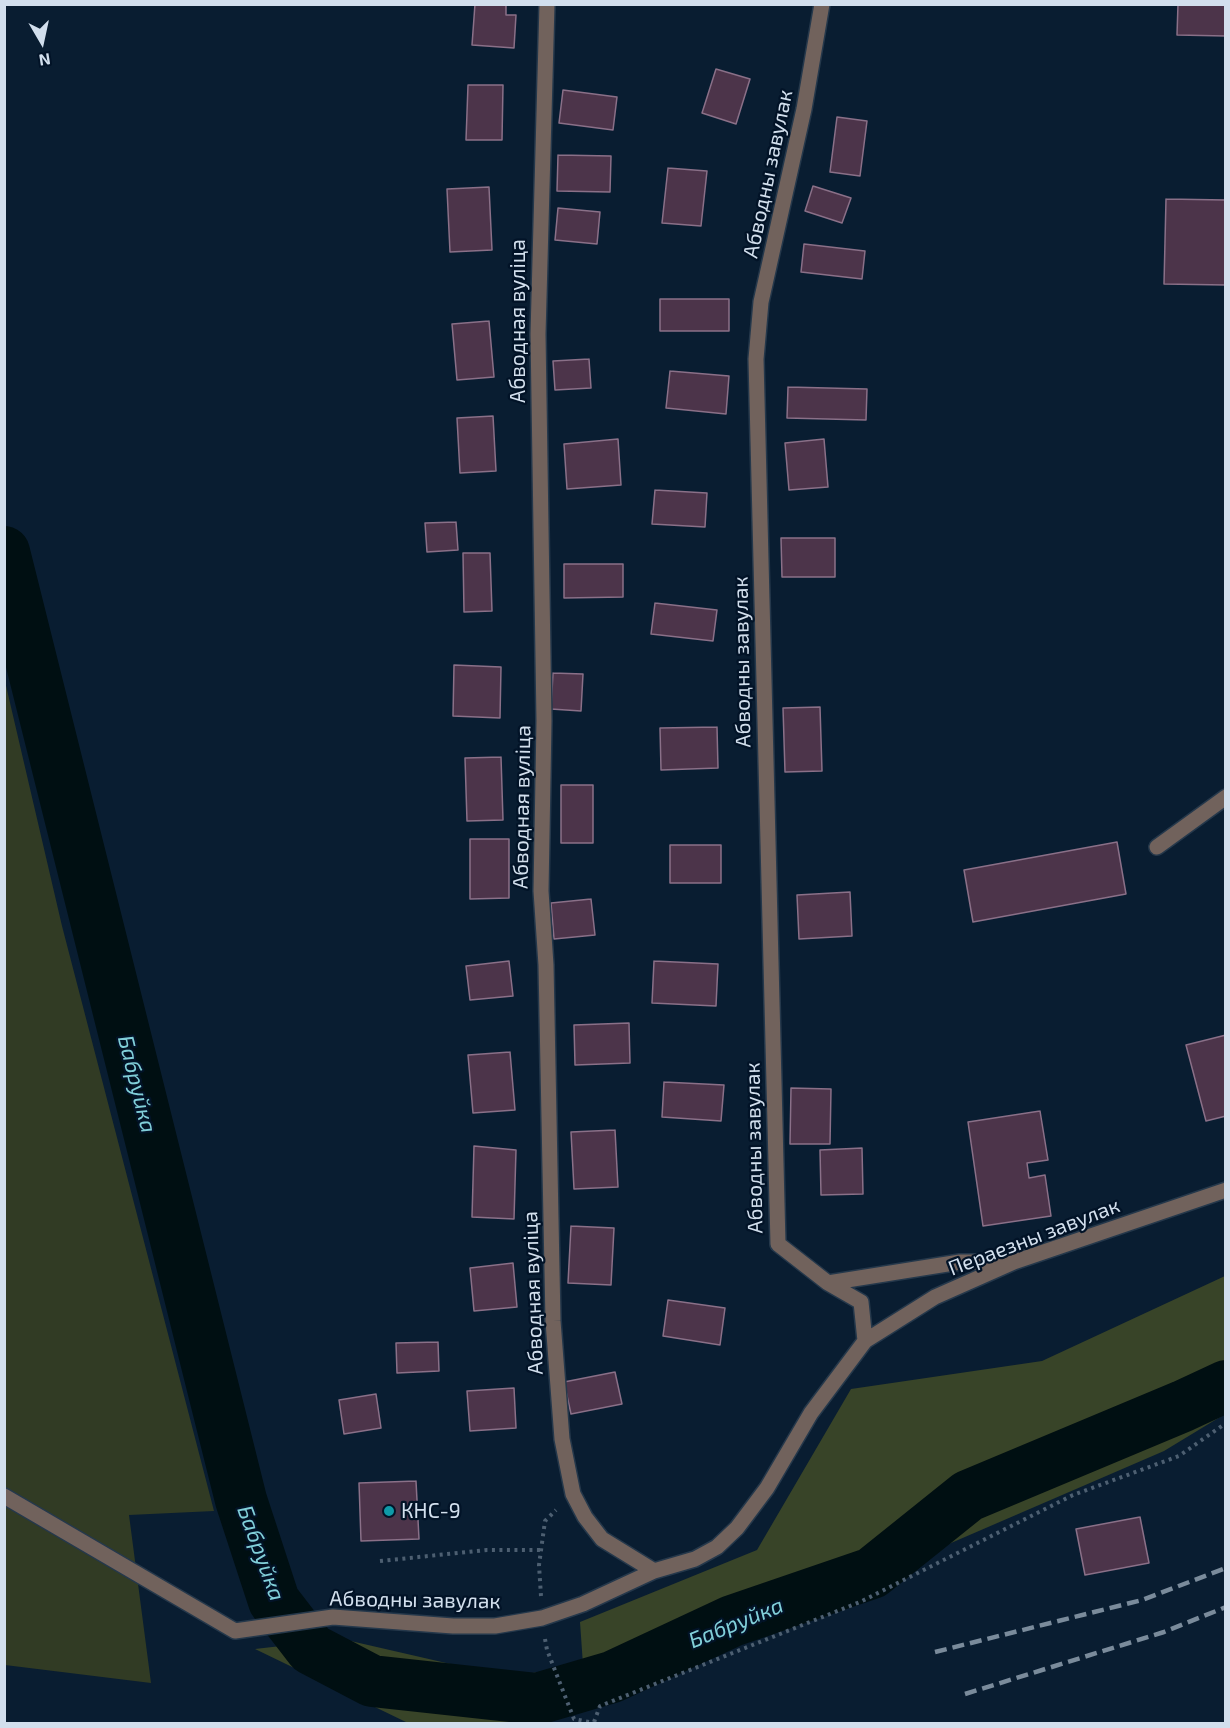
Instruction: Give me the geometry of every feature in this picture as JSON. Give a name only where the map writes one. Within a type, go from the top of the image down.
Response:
[{"type":"street","name":"Абводная вуліца","points":[[548,4],[538,311],[544,721],[541,891],[547,999],[552,1321],[562,1439],[573,1494],[585,1517],[602,1539],[654,1571]]},
{"type":"street","name":"Абводны завулак","points":[[4,1496],[235,1631],[333,1617],[453,1626],[495,1626],[542,1618],[583,1604],[654,1571],[695,1559],[717,1547],[737,1528],[767,1488],[830,1386],[866,1341],[861,1302],[828,1282],[778,1244],[756,359],[761,302],[804,109],[822,4]]},
{"type":"street","points":[[1157,847],[1226,797]]},
{"type":"street","name":"Пераезны завулак","points":[[866,1341],[935,1297],[1014,1262],[1226,1190]]},
{"type":"street","points":[[828,1282],[960,1262],[1014,1262]]},
{"type":"path","points":[[547,1650],[574,1719],[596,1723],[600,1706],[860,1602],[1073,1496],[1179,1456],[1226,1423]]},
{"type":"path","points":[[542,1618],[541,1550],[545,1521],[573,1494]]},
{"type":"path","points":[[380,1561],[487,1550],[541,1550]]},
{"type":"green space","points":[[4,677],[62,926],[214,1511],[129,1515],[151,1683],[5,1665]]},
{"type":"green space","points":[[1225,1276],[1225,1414],[1164,1451],[546,1718],[490,1724],[408,1723],[255,1649],[342,1639],[507,1677],[583,1665],[580,1622],[757,1550],[851,1389],[1042,1361]]},
{"type":"building","points":[[475,4],[506,4],[506,15],[516,15],[514,48],[472,45]]},
{"type":"building","points":[[1178,4],[1226,4],[1226,36],[1177,35]]},
{"type":"building","points":[[716,69],[750,79],[736,124],[702,113]]},
{"type":"building","points":[[468,85],[503,85],[502,140],[466,140]]},
{"type":"building","points":[[563,90],[617,97],[613,130],[559,123]]},
{"type":"building","points":[[837,117],[867,121],[860,176],[830,172]]},
{"type":"building","points":[[558,155],[611,156],[610,192],[557,191]]},
{"type":"building","points":[[668,168],[707,171],[701,226],[662,223]]},
{"type":"building","points":[[813,186],[851,198],[842,223],[805,211]]},
{"type":"building","points":[[489,187],[492,250],[450,252],[447,189]]},
{"type":"building","points":[[1166,199],[1226,200],[1226,285],[1164,284]]},
{"type":"building","points":[[558,208],[600,212],[597,244],[555,240]]},
{"type":"building","points":[[804,244],[865,251],[862,279],[801,272]]},
{"type":"building","points":[[660,299],[729,299],[729,331],[660,331]]},
{"type":"building","points":[[489,321],[494,377],[457,380],[452,324]]},
{"type":"building","points":[[589,359],[591,388],[555,390],[553,361]]},
{"type":"building","points":[[670,371],[729,376],[726,414],[666,408]]},
{"type":"building","points":[[788,387],[867,389],[866,420],[787,418]]},
{"type":"building","points":[[493,416],[496,471],[460,473],[457,418]]},
{"type":"building","points":[[618,439],[621,485],[567,489],[564,444]]},
{"type":"building","points":[[824,439],[828,487],[789,490],[785,443]]},
{"type":"building","points":[[655,490],[707,493],[705,527],[652,524]]},
{"type":"building","points":[[456,522],[458,550],[427,552],[425,523]]},
{"type":"building","points":[[781,538],[835,538],[835,577],[782,577]]},
{"type":"building","points":[[463,553],[490,553],[492,611],[464,612]]},
{"type":"building","points":[[564,564],[623,564],[623,597],[564,598]]},
{"type":"building","points":[[655,603],[717,610],[713,641],[651,634]]},
{"type":"building","points":[[454,665],[501,667],[500,718],[453,716]]},
{"type":"building","points":[[553,673],[583,674],[581,711],[551,709]]},
{"type":"building","points":[[820,707],[822,771],[785,772],[783,708]]},
{"type":"building","points":[[717,727],[718,768],[661,770],[660,728]]},
{"type":"building","points":[[501,757],[503,820],[467,821],[465,758]]},
{"type":"building","points":[[561,785],[593,785],[593,843],[561,843]]},
{"type":"building","points":[[470,839],[509,839],[509,898],[470,899]]},
{"type":"building","points":[[1117,842],[1126,894],[973,922],[964,870]]},
{"type":"building","points":[[670,845],[721,845],[721,883],[670,883]]},
{"type":"building","points":[[850,892],[852,936],[799,939],[797,895]]},
{"type":"building","points":[[591,899],[595,935],[554,939],[551,903]]},
{"type":"building","points":[[509,961],[513,996],[470,1000],[466,966]]},
{"type":"building","points":[[654,961],[718,964],[716,1006],[652,1003]]},
{"type":"building","points":[[629,1023],[630,1063],[575,1065],[574,1025]]},
{"type":"building","points":[[1226,1035],[1226,1116],[1206,1121],[1186,1045]]},
{"type":"building","points":[[510,1052],[515,1110],[473,1113],[468,1055]]},
{"type":"building","points":[[664,1082],[724,1085],[721,1121],[662,1117]]},
{"type":"building","points":[[791,1088],[831,1089],[830,1144],[790,1144]]},
{"type":"building","points":[[1040,1111],[1048,1160],[1027,1163],[1029,1178],[1045,1175],[1051,1216],[983,1226],[968,1122]]},
{"type":"building","points":[[615,1130],[618,1187],[574,1189],[571,1132]]},
{"type":"building","points":[[474,1146],[516,1150],[514,1219],[472,1217]]},
{"type":"building","points":[[862,1148],[863,1194],[821,1195],[820,1150]]},
{"type":"building","points":[[571,1226],[614,1228],[611,1285],[568,1283]]},
{"type":"building","points":[[513,1263],[517,1307],[474,1311],[470,1268]]},
{"type":"building","points":[[668,1300],[725,1308],[720,1345],[663,1336]]},
{"type":"building","points":[[438,1342],[439,1371],[397,1373],[396,1343]]},
{"type":"building","points":[[615,1372],[622,1404],[571,1414],[564,1382]]},
{"type":"building","points":[[514,1388],[516,1428],[470,1431],[467,1391]]},
{"type":"building","points":[[376,1394],[381,1428],[344,1434],[339,1400]]},
{"type":"building","name":"КНС-9","points":[[416,1481],[419,1539],[361,1541],[359,1483]]},
{"type":"building","points":[[1140,1517],[1149,1563],[1085,1575],[1076,1529]]},
{"type":"waterway","name":"Бабруйка","points":[[4,552],[241,1500],[274,1601],[311,1649],[372,1681],[537,1699],[612,1677],[732,1621],[872,1573],[968,1496],[1226,1386]]},
{"type":"railway","points":[[935,1652],[1142,1600],[1226,1568]]},
{"type":"railway","points":[[965,1694],[1164,1632],[1226,1607]]},
{"type":"place","name":"КНС-9","points":[[389,1511]]}]
